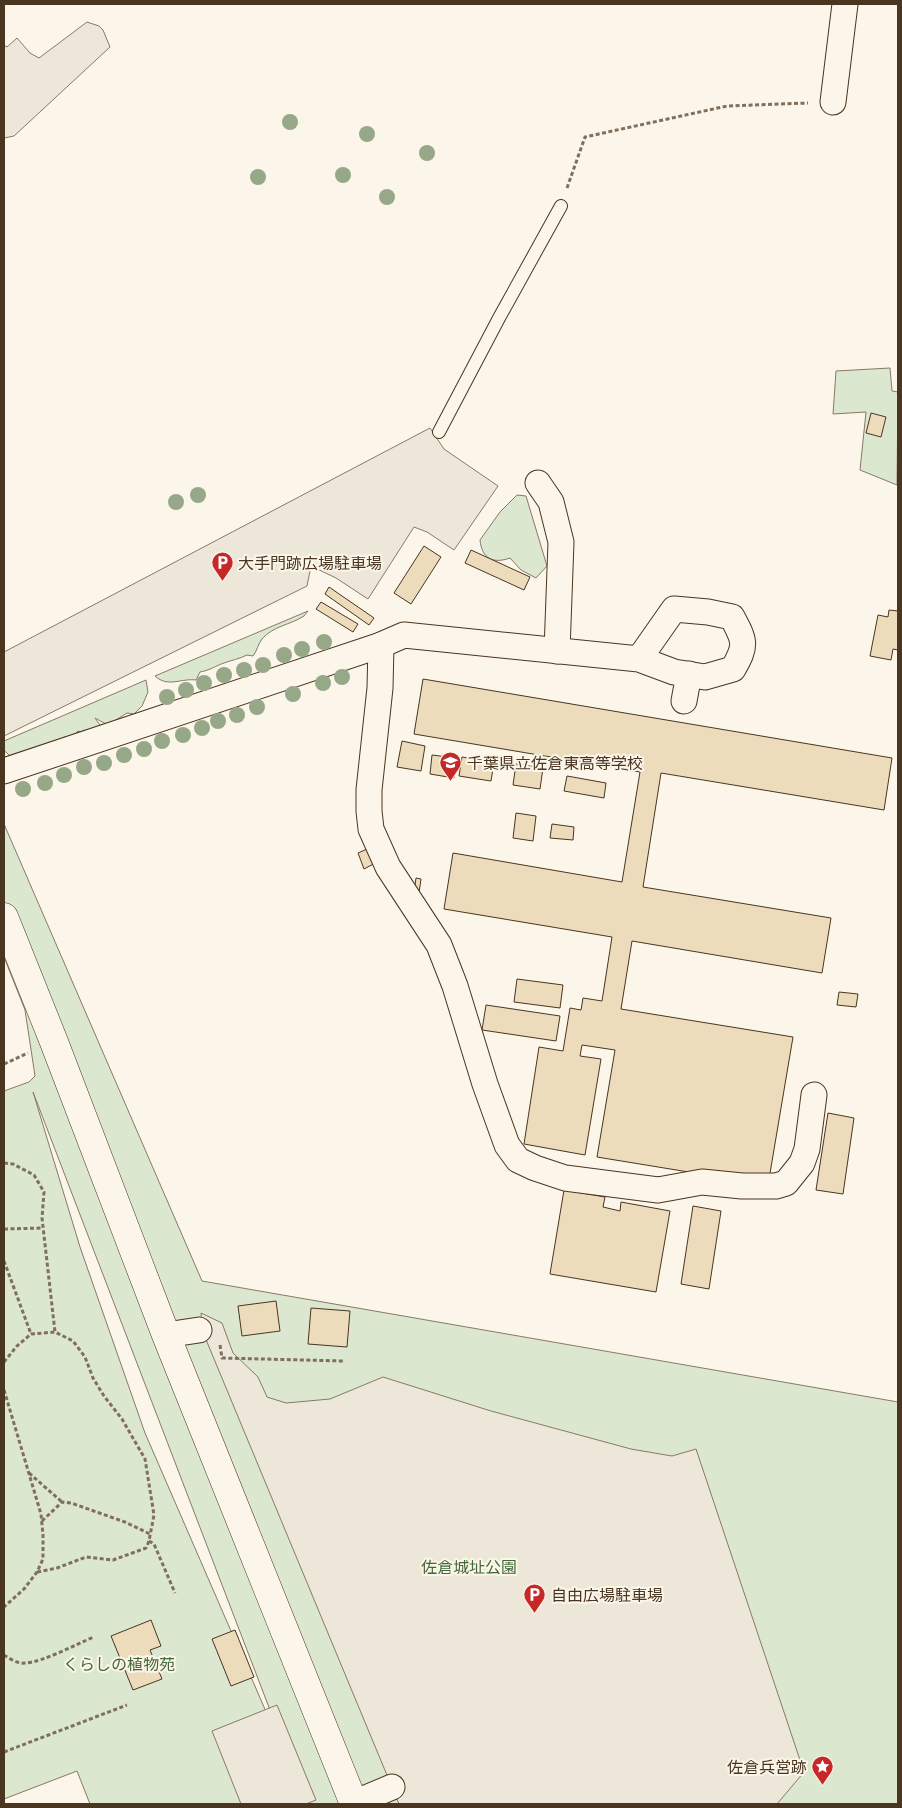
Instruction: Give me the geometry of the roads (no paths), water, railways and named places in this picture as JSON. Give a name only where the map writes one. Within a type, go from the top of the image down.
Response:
[{"type":"street","points":[[833,102],[845,4]]},
{"type":"street","points":[[538,483],[551,502],[561,542],[557,651]]},
{"type":"street","points":[[4,771],[404,635],[639,659],[674,672],[705,677],[733,669],[742,652],[742,636],[732,617],[708,612],[674,609],[639,659]]},
{"type":"street","points":[[381,644],[380,688],[370,790],[369,811],[371,829],[388,867],[439,945],[455,986],[485,1084],[507,1146],[518,1160],[565,1178],[658,1190],[702,1182],[742,1186],[776,1186],[786,1183],[802,1163],[807,1149],[814,1096]]},
{"type":"street","points":[[684,701],[689,674]]},
{"type":"street","points":[[4,917],[166,1335],[354,1803],[392,1787]]},
{"type":"street","points":[[166,1335],[209,1335]]},
{"type":"lane","points":[[440,432],[499,318],[561,206]]},
{"type":"place","name":"大手門跡広場駐車場","points":[[222,582]]},
{"type":"place","name":"千葉県立佐倉東高等学校","points":[[451,782]]},
{"type":"place","name":"自由広場駐車場","points":[[535,1614]]},
{"type":"place","name":"佐倉兵営跡","points":[[823,1786]]},
{"type":"park label","name":"佐倉城址公園","points":[[469,1567]]},
{"type":"park label","name":"くらしの植物苑","points":[[119,1664]]}]
